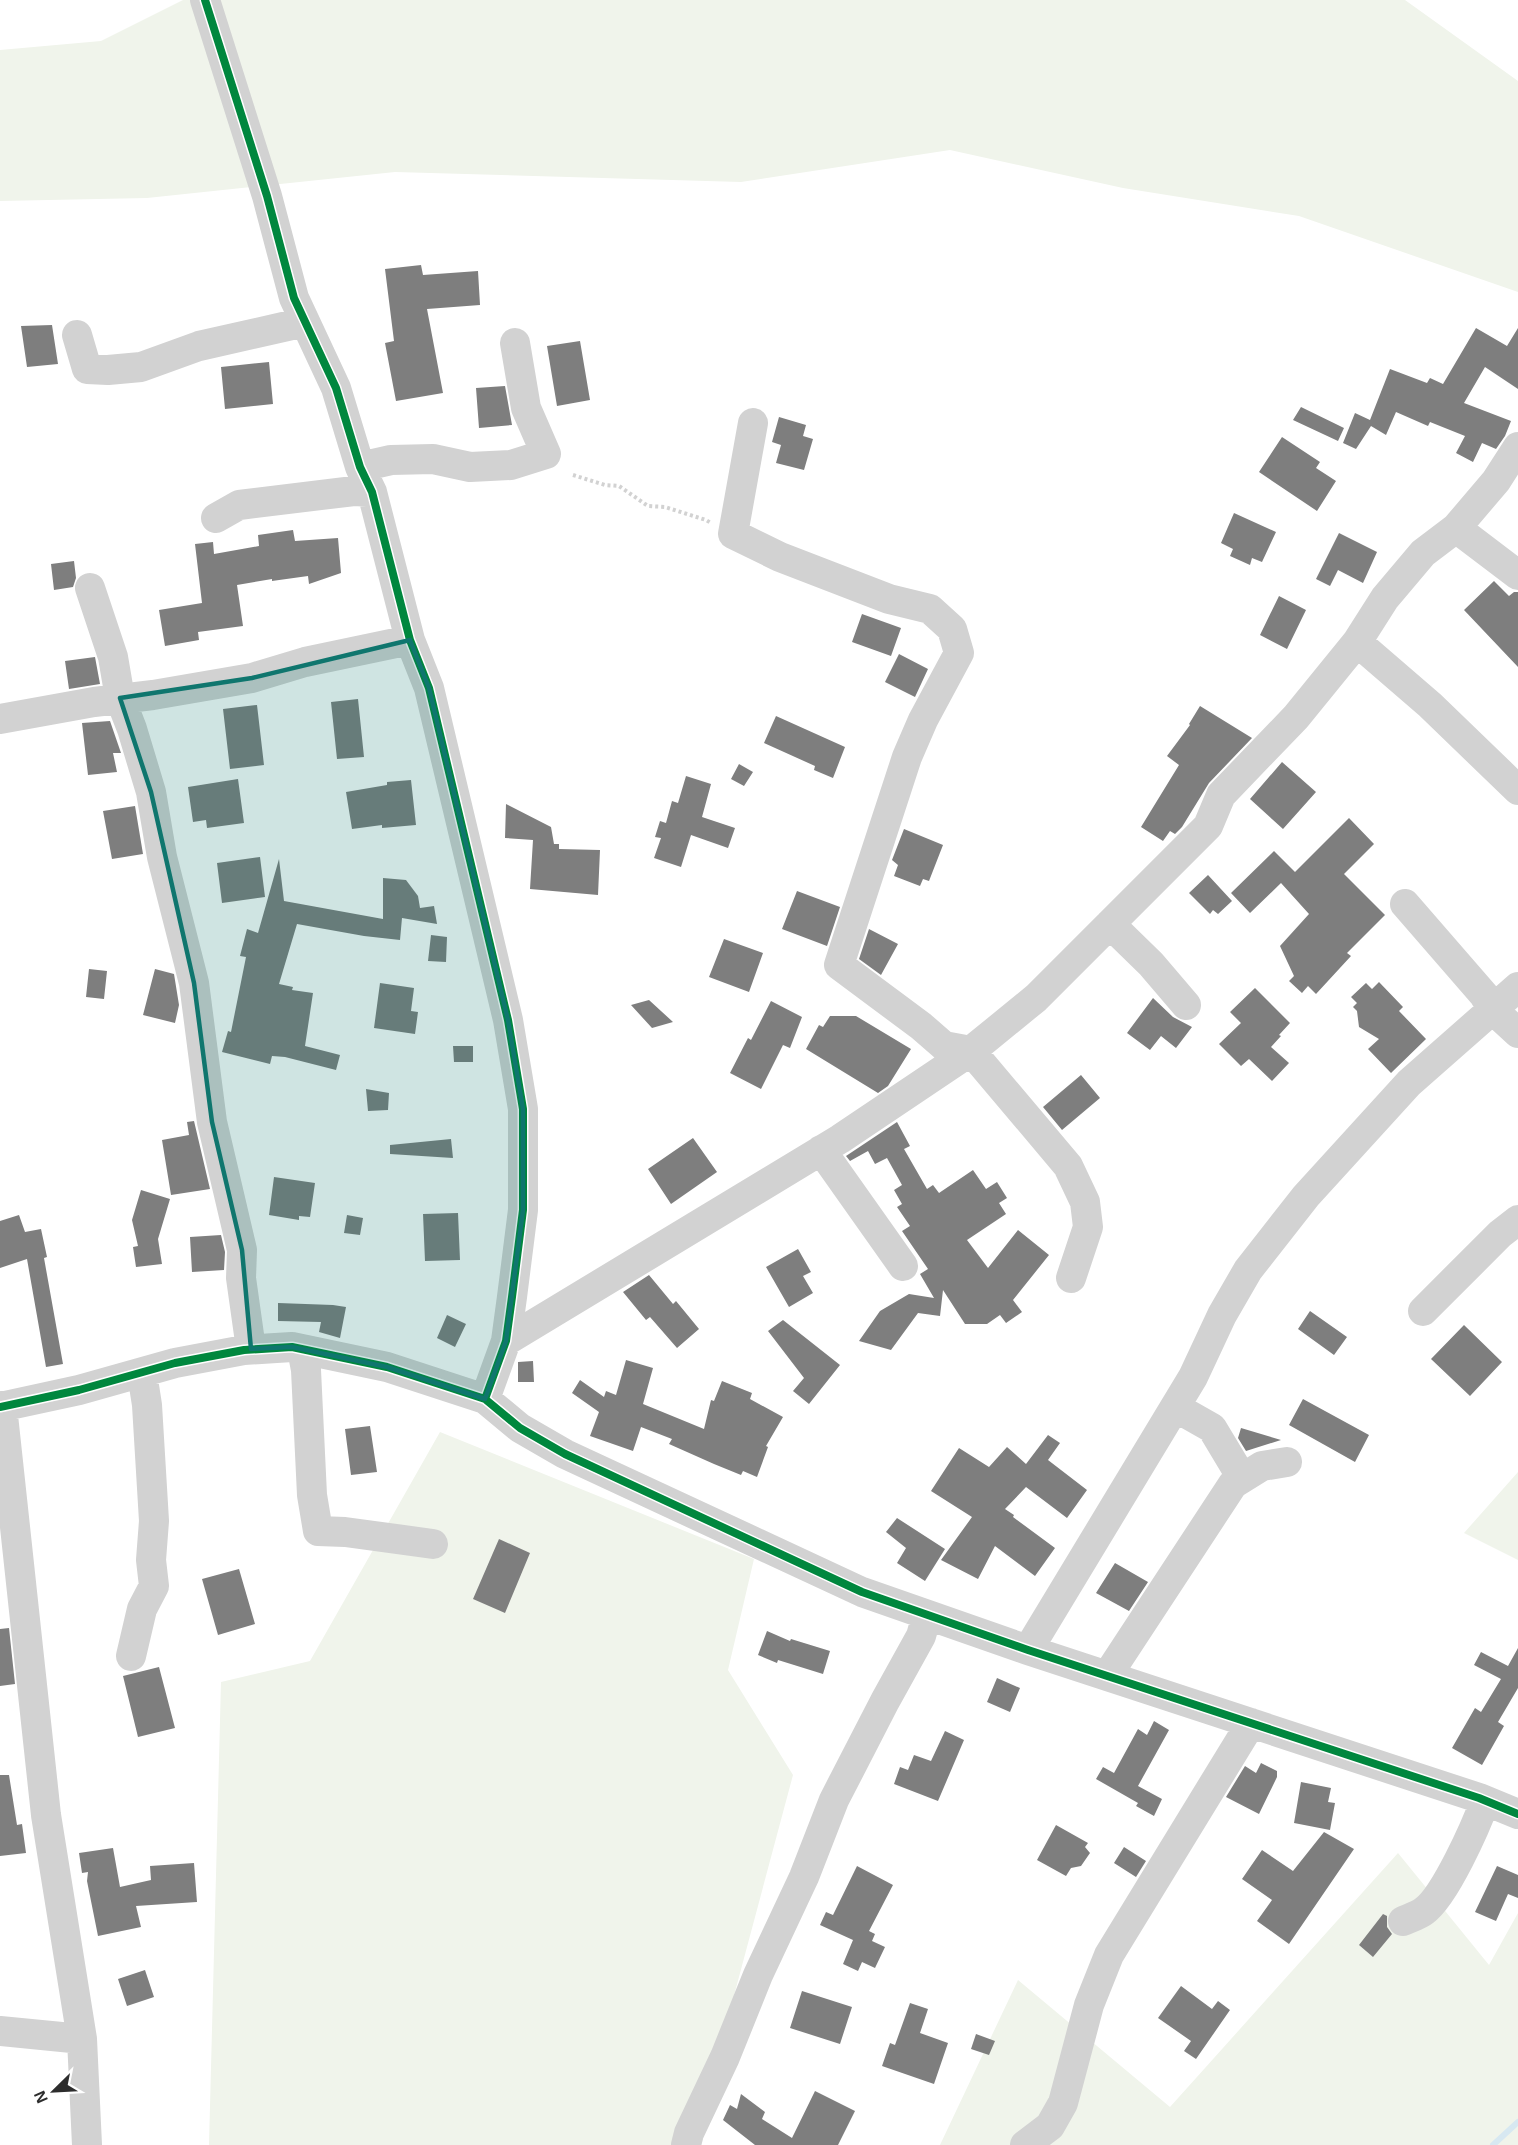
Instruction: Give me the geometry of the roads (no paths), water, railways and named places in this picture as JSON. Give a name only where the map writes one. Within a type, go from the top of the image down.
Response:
[{"type":"street","points":[[205,0],[267,196],[294,298],[336,388],[366,479],[410,640],[429,688],[508,1020],[523,1109],[523,1210],[506,1341],[485,1399]]},
{"type":"street","points":[[77,335],[87,369],[108,370],[141,367],[199,345],[305,322]]},
{"type":"street","points":[[216,518],[239,505],[354,491],[391,460],[433,459],[470,467],[511,465],[546,454],[526,408],[515,343]]},
{"type":"street","points":[[753,423],[733,534],[780,557],[823,574],[889,599],[930,609],[952,629],[959,653],[923,720],[907,757],[839,964],[944,1046],[971,1051],[1068,1166],[1085,1202],[1088,1227],[1071,1278]]},
{"type":"street","points":[[506,1341],[821,1150],[971,1051],[1036,998],[1208,825],[1221,795],[1296,717],[1357,642],[1385,598],[1423,553],[1456,528],[1496,481],[1518,447]]},
{"type":"street","points":[[1456,528],[1518,575]]},
{"type":"street","points":[[90,588],[113,657],[120,698],[151,792],[162,857],[194,983],[212,1122],[242,1250],[241,1278],[251,1349]]},
{"type":"street","points":[[0,719],[252,678],[305,662],[410,640]]},
{"type":"street","points":[[1357,642],[1430,705],[1518,790]]},
{"type":"street","points":[[1405,904],[1484,995],[1493,1010],[1518,1033]]},
{"type":"street","points":[[1110,924],[1151,964],[1186,1005]]},
{"type":"street","points":[[1028,1650],[1193,1377],[1222,1315],[1248,1269],[1306,1196],[1409,1083],[1518,987]]},
{"type":"street","points":[[821,1150],[903,1266]]},
{"type":"street","points":[[1424,1311],[1512,1236]]},
{"type":"street","points":[[87,2145],[82,2039],[46,1815],[1,1407],[79,1390],[175,1363],[251,1349],[292,1347],[387,1367],[485,1399],[520,1428],[565,1454],[862,1592],[1518,1814]]},
{"type":"street","points":[[302,1349],[306,1370],[312,1495],[318,1531],[345,1532],[433,1544]]},
{"type":"street","points":[[131,1656],[142,1609],[154,1586],[151,1560],[154,1521],[147,1405],[141,1373]]},
{"type":"street","points":[[1175,1407],[1212,1428],[1242,1478]]},
{"type":"street","points":[[1107,1676],[1233,1484],[1262,1466],[1287,1462]]},
{"type":"street","points":[[686,2145],[689,2133],[725,2057],[758,1975],[804,1877],[834,1800],[921,1636],[927,1615]]},
{"type":"street","points":[[1025,2145],[1050,2126],[1063,2103],[1089,2005],[1109,1955],[1251,1723]]},
{"type":"street","points":[[1403,1921],[1425,1911],[1442,1888],[1479,1820],[1485,1801]]},
{"type":"street","points":[[0,2031],[82,2039]]},
{"type":"waterway","points":[[1493,2145],[1518,2122]]}]
